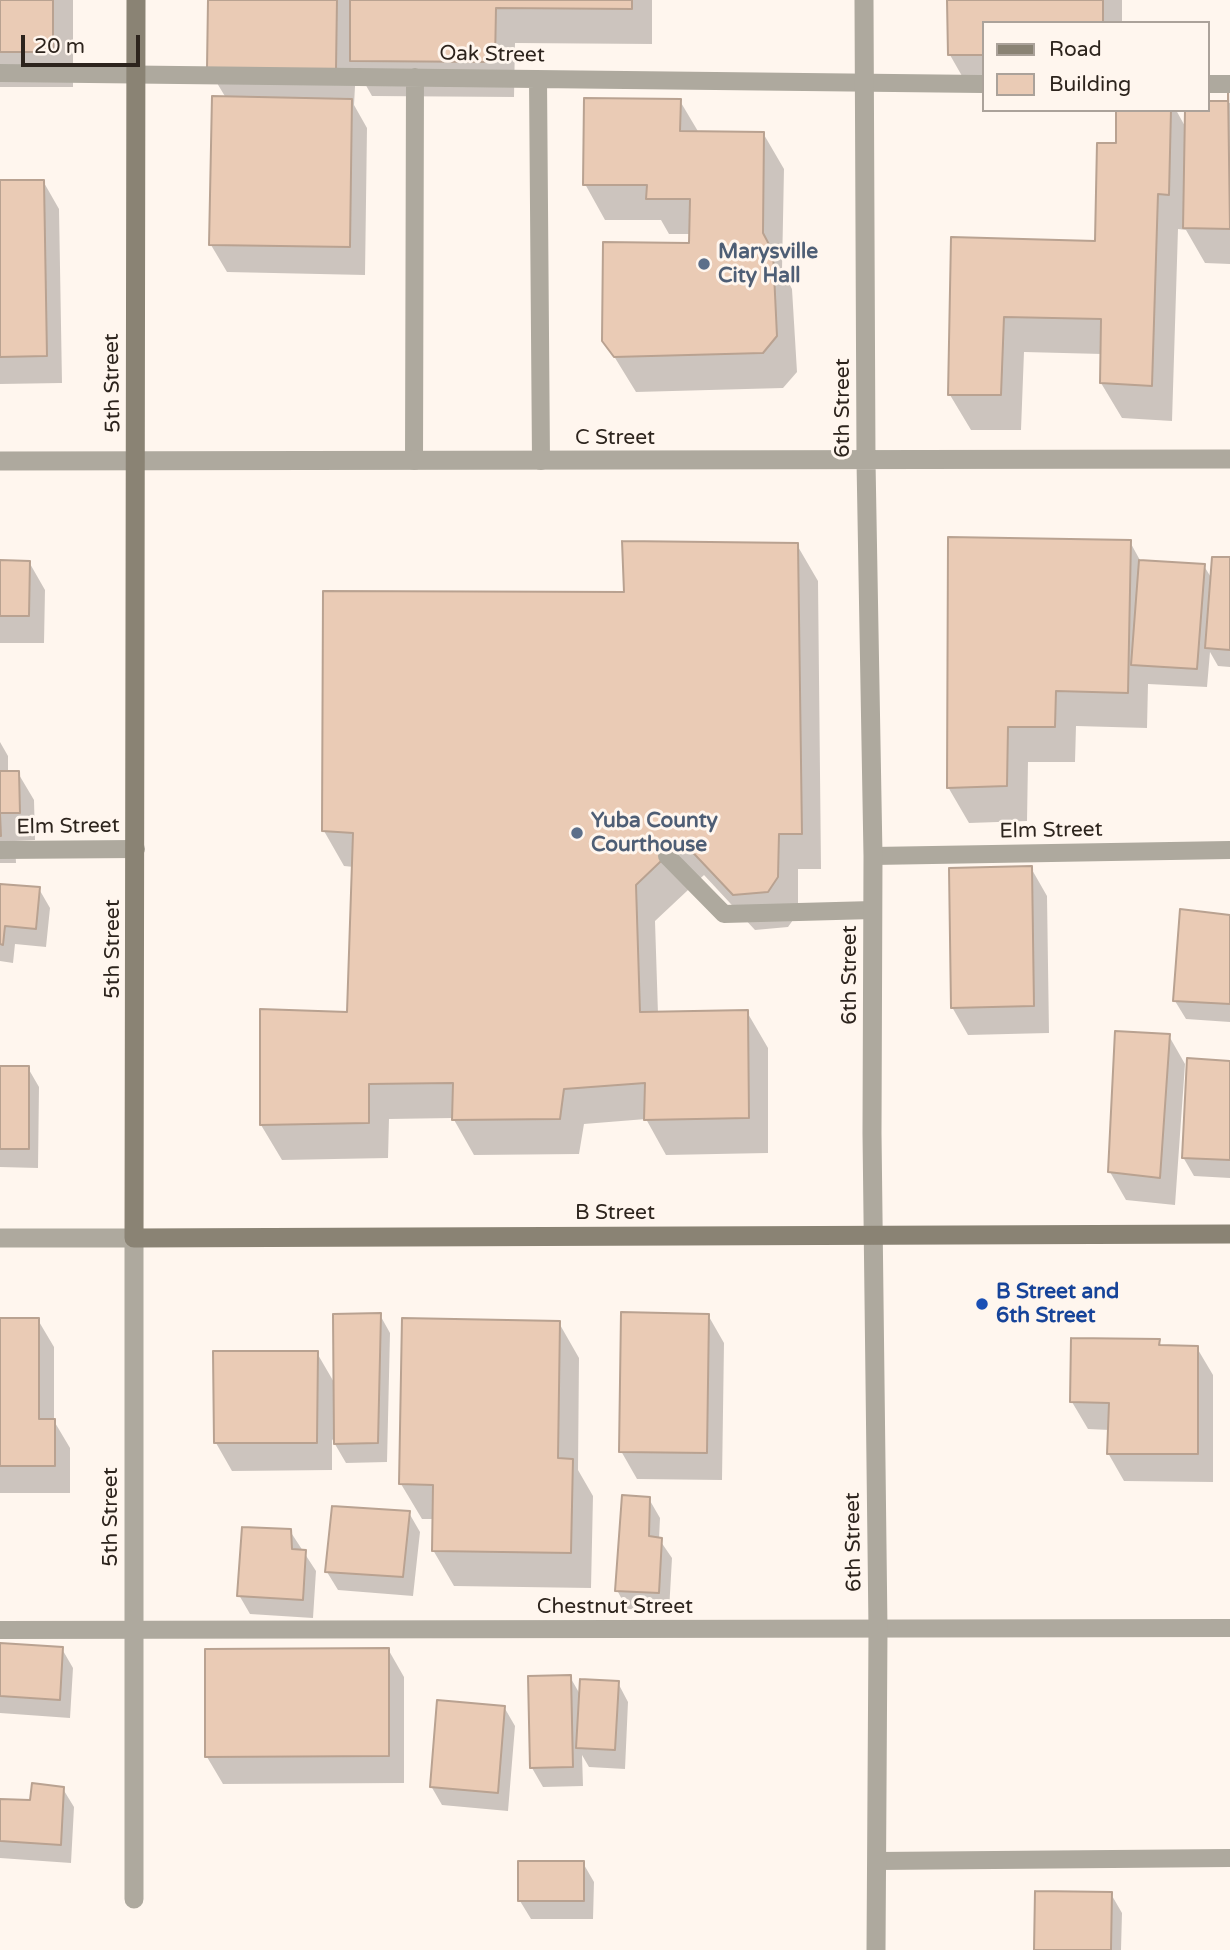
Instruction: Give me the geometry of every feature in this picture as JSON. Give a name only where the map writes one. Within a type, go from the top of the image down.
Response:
[{"type":"main road","name":"5th Street","points":[[134,1238],[136,0]]},
{"type":"main road","name":"B Street","points":[[134,1238],[1230,1234]]},
{"type":"street","name":"6th Street","points":[[864,0],[878,1629],[876,1950]]},
{"type":"street","name":"C Street","points":[[0,461],[1230,459]]},
{"type":"street","name":"B Street","points":[[0,1238],[134,1238]]},
{"type":"street","name":"5th Street","points":[[134,1238],[134,1899]]},
{"type":"lane","name":"Oak Street","points":[[0,73],[136,72],[982,84]]},
{"type":"lane","points":[[414,461],[415,77]]},
{"type":"lane","points":[[538,79],[541,461]]},
{"type":"lane","points":[[1209,84],[1230,84]]},
{"type":"lane","name":"Elm Street","points":[[0,850],[136,849]]},
{"type":"lane","name":"Elm Street","points":[[873,856],[1230,850]]},
{"type":"lane","points":[[667,856],[724,914],[873,910]]},
{"type":"lane","name":"Chestnut Street","points":[[0,1630],[1230,1628]]},
{"type":"lane","points":[[877,1861],[1230,1858]]},
{"type":"building","points":[[0,0],[53,0],[53,52],[0,52]]},
{"type":"building","points":[[208,0],[337,0],[336,70],[207,69]]},
{"type":"building","points":[[350,0],[632,0],[632,9],[496,8],[495,62],[350,61]]},
{"type":"building","points":[[947,0],[1103,0],[1103,21],[982,21],[982,55],[948,55]]},
{"type":"building","points":[[1228,86],[1230,229],[1183,228],[1185,112],[1209,112],[1209,101],[1228,101]]},
{"type":"building","points":[[212,96],[352,99],[350,247],[209,245]]},
{"type":"building","points":[[584,98],[681,99],[680,131],[764,132],[763,233],[773,252],[777,336],[763,353],[614,357],[602,341],[603,242],[689,243],[690,199],[646,199],[647,185],[583,185]]},
{"type":"building","points":[[1116,112],[1171,112],[1169,195],[1158,194],[1152,386],[1100,383],[1101,319],[1004,317],[1001,395],[948,395],[951,237],[1095,241],[1097,143],[1116,143]]},
{"type":"building","points":[[0,180],[44,180],[47,356],[0,357]]},
{"type":"building","points":[[948,537],[1131,540],[1128,693],[1056,691],[1055,727],[1008,727],[1007,786],[947,788]]},
{"type":"building","name":"Yuba County Courthouse","points":[[622,541],[798,543],[802,834],[779,834],[778,877],[768,892],[733,895],[682,841],[636,885],[640,1012],[748,1010],[749,1118],[644,1120],[645,1083],[564,1089],[560,1119],[452,1120],[453,1083],[369,1084],[369,1123],[260,1125],[260,1009],[347,1012],[353,833],[322,831],[323,591],[624,592]]},
{"type":"building","points":[[1212,557],[1230,557],[1230,650],[1205,648]]},
{"type":"building","points":[[0,560],[30,561],[29,616],[0,616]]},
{"type":"building","points":[[1139,560],[1205,564],[1197,669],[1131,665]]},
{"type":"building","points":[[0,771],[19,771],[20,813],[0,813]]},
{"type":"building","points":[[1032,866],[1034,1006],[951,1008],[949,868]]},
{"type":"building","points":[[0,884],[40,887],[36,929],[5,926],[3,945],[0,944]]},
{"type":"building","points":[[1180,909],[1230,915],[1230,1004],[1173,1001]]},
{"type":"building","points":[[1115,1031],[1170,1034],[1160,1178],[1108,1172]]},
{"type":"building","points":[[1187,1058],[1230,1061],[1230,1160],[1182,1158]]},
{"type":"building","points":[[0,1066],[29,1066],[29,1149],[0,1149]]},
{"type":"building","points":[[621,1312],[709,1314],[707,1453],[619,1452]]},
{"type":"building","points":[[381,1313],[378,1443],[334,1444],[333,1314]]},
{"type":"building","points":[[0,1318],[39,1318],[39,1419],[55,1419],[55,1466],[0,1466]]},
{"type":"building","points":[[402,1318],[560,1321],[558,1458],[573,1459],[571,1553],[432,1551],[433,1485],[399,1484]]},
{"type":"building","points":[[1071,1338],[1160,1339],[1159,1345],[1198,1346],[1198,1454],[1107,1454],[1109,1403],[1070,1402]]},
{"type":"building","points":[[213,1351],[318,1351],[317,1443],[214,1443]]},
{"type":"building","points":[[622,1495],[650,1497],[649,1536],[662,1538],[659,1593],[615,1591]]},
{"type":"building","points":[[332,1506],[410,1511],[403,1577],[325,1572]]},
{"type":"building","points":[[242,1527],[291,1529],[292,1549],[306,1550],[303,1600],[237,1596]]},
{"type":"building","points":[[0,1643],[63,1647],[60,1700],[0,1696]]},
{"type":"building","points":[[389,1648],[389,1756],[205,1757],[205,1649]]},
{"type":"building","points":[[571,1675],[573,1767],[530,1768],[528,1676]]},
{"type":"building","points":[[580,1679],[619,1681],[615,1750],[576,1748]]},
{"type":"building","points":[[437,1700],[505,1706],[498,1793],[430,1787]]},
{"type":"building","points":[[32,1783],[64,1787],[61,1845],[0,1841],[0,1799],[30,1800]]},
{"type":"building","points":[[518,1861],[584,1861],[584,1901],[518,1901]]},
{"type":"building","points":[[1035,1891],[1112,1892],[1111,1950],[1034,1950]]},
{"type":"place","name":"Marysville City Hall","points":[[704,264]]},
{"type":"place","name":"Yuba County Courthouse","points":[[577,833]]},
{"type":"place","name":"B Street and 6th Street","points":[[982,1304]]}]
